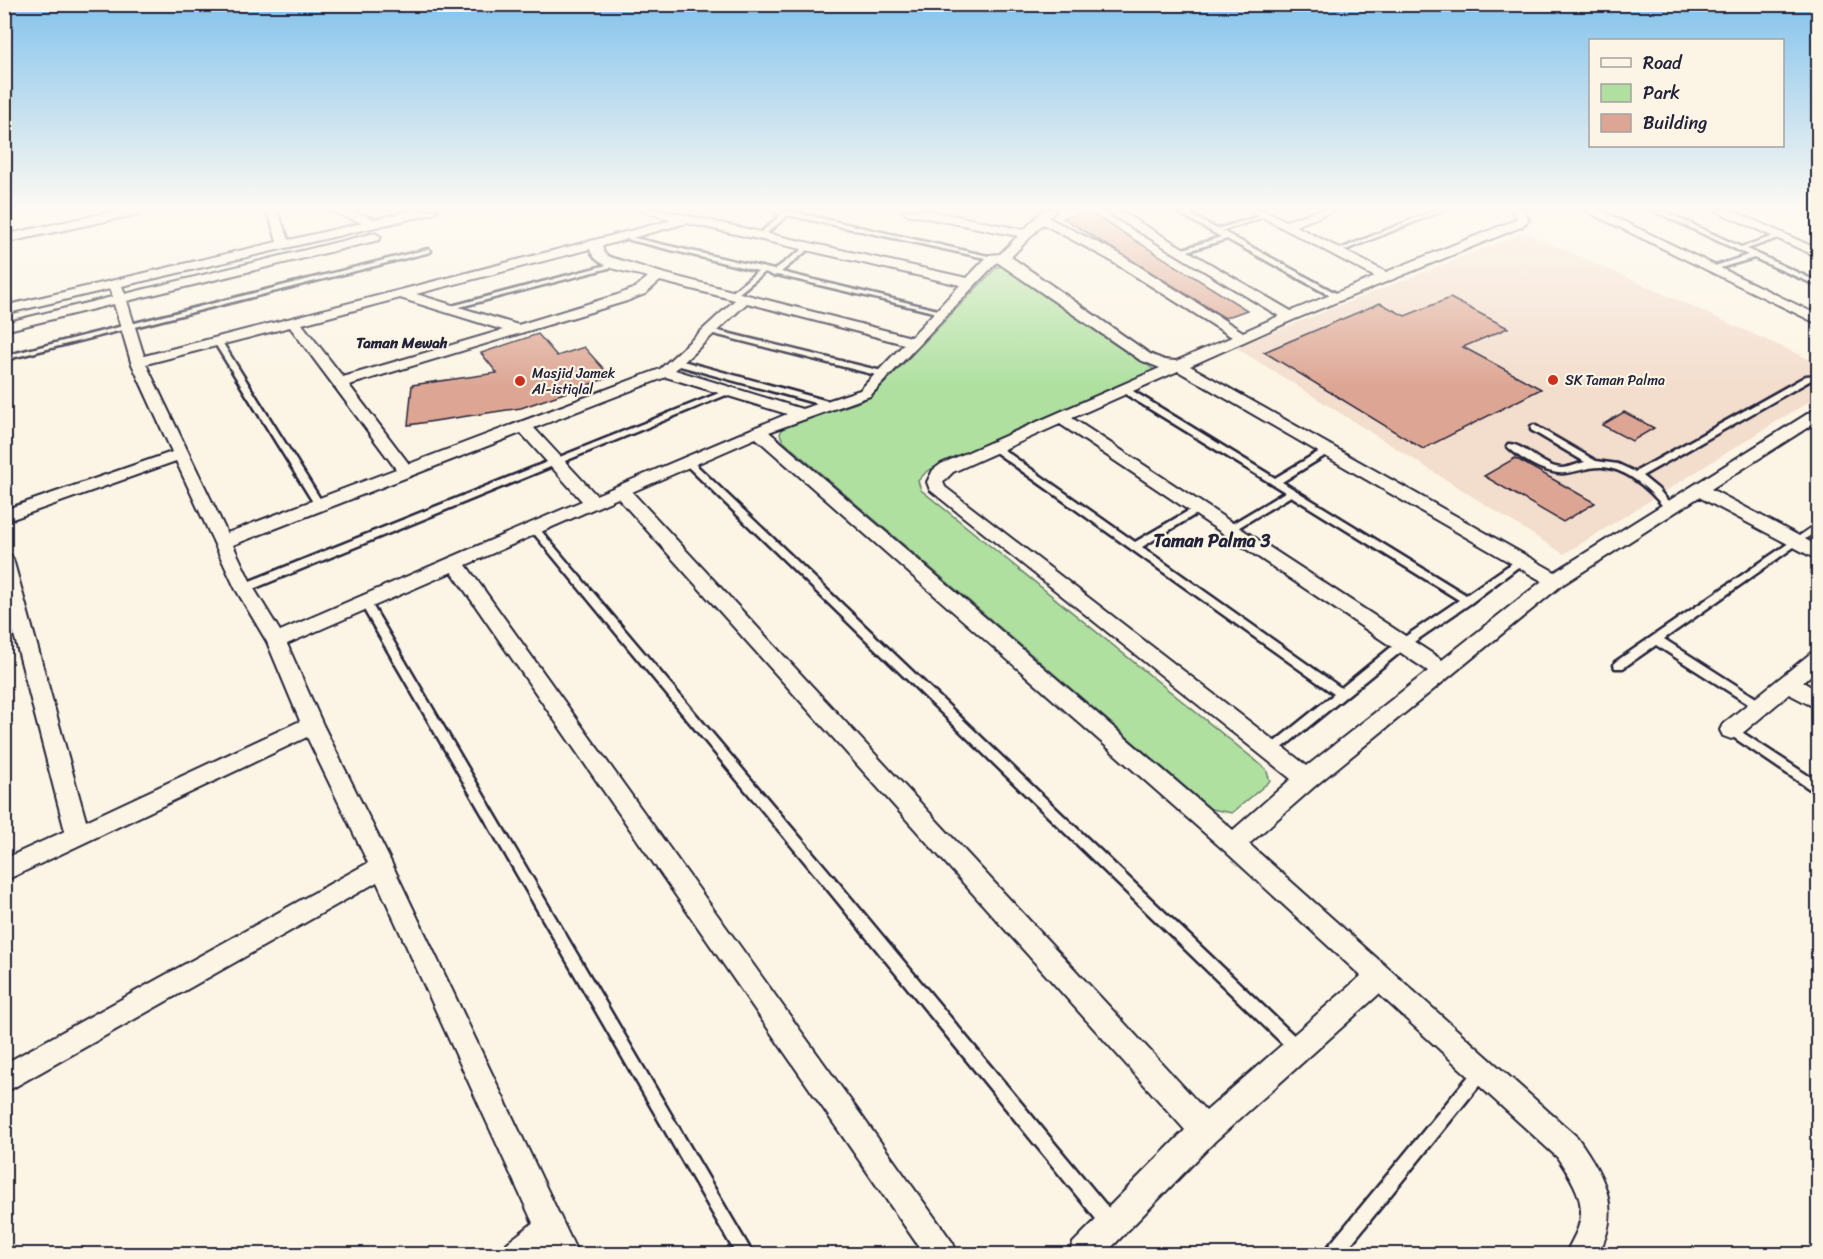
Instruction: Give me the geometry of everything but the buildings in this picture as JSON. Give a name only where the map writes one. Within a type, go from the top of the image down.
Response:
[{"type":"street","points":[[4,327],[200,269]]},
{"type":"street","points":[[4,310],[117,292],[225,269]]},
{"type":"street","points":[[138,362],[496,269]]},
{"type":"street","points":[[633,269],[915,342]]},
{"type":"street","points":[[904,269],[970,283]]},
{"type":"street","points":[[276,641],[758,431],[865,393],[970,283],[987,269]]},
{"type":"street","points":[[1015,269],[1145,357],[1162,364],[1180,366],[1555,580]]},
{"type":"street","points":[[1133,269],[1242,337]]},
{"type":"street","points":[[1208,269],[1290,316]]},
{"type":"street","points":[[1369,269],[1387,278]]},
{"type":"street","points":[[1307,779],[938,490],[935,482],[939,474],[994,447],[1290,316],[1409,269]]},
{"type":"street","points":[[1711,269],[1818,320]]},
{"type":"street","points":[[340,383],[519,330],[640,291],[657,276]]},
{"type":"street","points":[[117,292],[138,362],[244,588],[276,641],[312,725],[382,867],[557,1241],[518,1254]]},
{"type":"street","points":[[399,294],[519,330]]},
{"type":"street","points":[[222,542],[524,426],[670,367],[709,330],[739,297]]},
{"type":"street","points":[[294,322],[406,471]]},
{"type":"street","points":[[670,367],[727,393],[802,414]]},
{"type":"street","points":[[1233,844],[1307,779],[1441,669],[1555,580],[1818,414]]},
{"type":"street","points":[[1061,418],[1441,669]]},
{"type":"street","points":[[524,426],[593,503]]},
{"type":"street","points":[[758,431],[1233,844],[1567,1147],[1585,1172],[1594,1193],[1597,1218],[1590,1241],[1581,1254]]},
{"type":"street","points":[[4,516],[181,454]]},
{"type":"street","points":[[621,490],[1205,1131]]},
{"type":"street","points":[[1700,490],[1818,554]]},
{"type":"street","points":[[4,559],[78,836]]},
{"type":"street","points":[[455,562],[942,1254]]},
{"type":"street","points":[[1731,730],[1818,658]]},
{"type":"street","points":[[1788,683],[1818,702]]},
{"type":"street","points":[[4,871],[312,725]]},
{"type":"street","points":[[4,1079],[382,867]]},
{"type":"street","points":[[1084,1254],[1205,1131],[1379,977]]},
{"type":"lane","points":[[4,358],[358,269]]},
{"type":"lane","points":[[448,308],[600,269]]},
{"type":"lane","points":[[753,269],[942,312]]},
{"type":"lane","points":[[774,274],[781,269]]},
{"type":"lane","points":[[1286,269],[1339,297]]},
{"type":"lane","points":[[1785,269],[1818,284]]},
{"type":"lane","points":[[739,297],[762,271]]},
{"type":"lane","points":[[709,330],[883,374]]},
{"type":"lane","points":[[218,342],[319,505]]},
{"type":"lane","points":[[670,367],[832,405]]},
{"type":"lane","points":[[1635,476],[1809,378],[1818,377]]},
{"type":"lane","points":[[1125,390],[1467,600]]},
{"type":"lane","points":[[244,588],[727,393]]},
{"type":"lane","points":[[1534,428],[1594,464]]},
{"type":"lane","points":[[1511,446],[1555,470],[1570,471],[1594,464],[1615,466],[1635,476],[1656,492],[1670,509]]},
{"type":"lane","points":[[994,447],[1342,694]]},
{"type":"lane","points":[[1275,482],[1328,450]]},
{"type":"lane","points":[[688,462],[1298,1049]]},
{"type":"lane","points":[[1228,530],[1292,492]]},
{"type":"lane","points":[[1135,547],[1198,510]]},
{"type":"lane","points":[[1619,666],[1818,526]]},
{"type":"lane","points":[[534,528],[832,885],[1112,1226]]},
{"type":"lane","points":[[1271,751],[1404,643],[1521,561]]},
{"type":"lane","points":[[364,601],[745,1254]]},
{"type":"lane","points":[[1655,639],[1760,706]]},
{"type":"lane","points":[[1731,730],[1818,788]]},
{"type":"lane","points":[[1333,1254],[1483,1070]]},
{"type":"shaded area","name":"SK Taman Palma","points":[[1432,269],[1607,269],[1818,363],[1818,396],[1564,554],[1235,347]]},
{"type":"green space","points":[[995,269],[1007,269],[1153,369],[1149,374],[927,471],[918,481],[921,490],[1266,769],[1270,781],[1232,813],[1211,809],[783,441],[780,434],[783,427],[856,403],[875,393]]},
{"type":"place","name":"SK Taman Palma","points":[[1553,380]]},
{"type":"place","name":"Masjid Jamek Al-istiqlal","points":[[520,381]]},
{"type":"district","name":"Taman Mewah","points":[[402,343]]},
{"type":"district","name":"Taman Palma 3","points":[[1212,541]]}]
